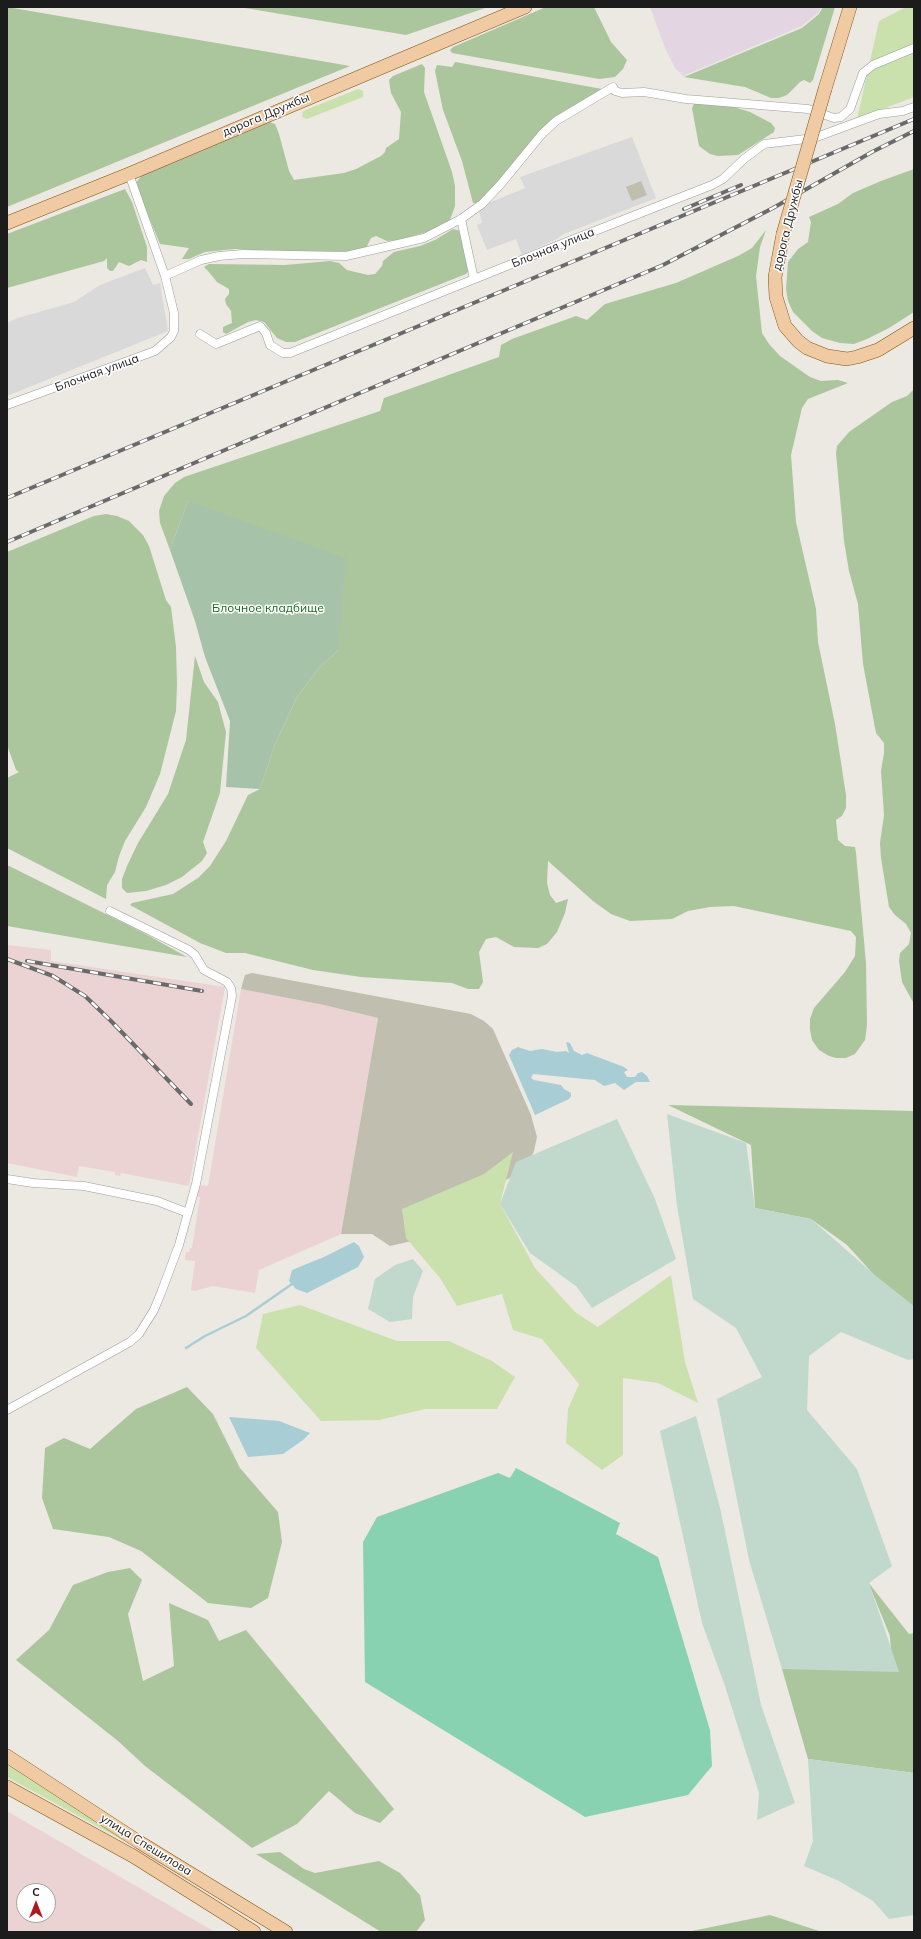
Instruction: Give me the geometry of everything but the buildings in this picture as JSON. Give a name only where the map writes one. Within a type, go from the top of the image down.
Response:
[{"type":"main road","name":"дорога Дружбы","points":[[7,223],[129,174],[525,7]]},
{"type":"main road","name":"дорога Дружбы","points":[[850,7],[783,234],[775,278],[776,297],[786,326],[798,341],[821,354],[847,359],[878,350],[914,328]]},
{"type":"main road","name":"улица Спешилова","points":[[7,1756],[139,1842],[286,1932]]},
{"type":"main road","name":"улица Спешилова","points":[[7,1787],[133,1856],[254,1932]]},
{"type":"street","points":[[129,174],[165,276],[201,260],[230,254],[333,257],[362,254],[424,238],[461,219],[491,195],[542,134],[556,121],[613,87],[616,91],[622,93],[644,92],[686,99],[808,109],[828,117],[841,117],[850,109],[863,73],[873,65],[914,48]]},
{"type":"street","name":"Блочная улица","points":[[200,334],[216,344],[260,326],[266,332],[270,345],[283,353],[290,353],[712,185],[723,179],[744,159],[764,144],[810,139],[879,114],[903,111],[914,106]]},
{"type":"street","points":[[461,219],[474,279]]},
{"type":"street","name":"Блочная улица","points":[[7,405],[155,351],[167,342],[174,331],[174,313],[165,276]]},
{"type":"street","points":[[7,1410],[130,1342],[139,1334],[151,1315],[161,1293],[179,1246],[196,1184],[232,996],[231,988],[227,982],[204,970],[195,955],[189,950],[110,911]]},
{"type":"street","points":[[7,1179],[33,1183],[84,1186],[156,1201],[188,1213]]},
{"type":"shaded area","points":[[650,7],[822,7],[818,13],[802,26],[683,76],[675,68],[665,48]]},
{"type":"shaded area","points":[[632,137],[656,198],[564,234],[555,240],[522,255],[516,239],[487,250],[477,225],[482,223],[479,210],[491,202],[525,188],[520,177]]},
{"type":"shaded area","points":[[641,181],[647,195],[632,201],[626,187]]},
{"type":"shaded area","points":[[145,268],[153,285],[160,283],[168,331],[7,396],[7,323],[18,318],[74,302],[100,285]]},
{"type":"shaded area","points":[[7,945],[51,950],[51,961],[225,987],[189,1186],[121,1173],[120,1176],[115,1175],[115,1172],[79,1166],[77,1177],[7,1163]]},
{"type":"shaded area","points":[[252,973],[471,1014],[484,1021],[493,1029],[531,1115],[537,1137],[534,1151],[528,1163],[517,1173],[412,1241],[390,1246],[372,1234],[341,1234],[378,1018],[324,1005],[241,989],[245,975]]},
{"type":"shaded area","points":[[241,989],[324,1005],[378,1018],[341,1234],[259,1270],[255,1293],[213,1286],[195,1291],[191,1290],[195,1261],[185,1260],[186,1252],[189,1252],[190,1248],[192,1248],[200,1197],[197,1197],[199,1185],[208,1186]]},
{"type":"shaded area","points":[[7,1811],[215,1932],[7,1932]]},
{"type":"green space","points":[[7,7],[350,66],[7,207]]},
{"type":"green space","points":[[239,7],[488,7],[406,35]]},
{"type":"green space","points":[[546,7],[594,7],[611,42],[627,60],[623,69],[615,77],[599,79],[452,53],[450,50],[453,47]]},
{"type":"green space","points":[[823,7],[835,7],[813,80],[810,83],[804,80],[800,82],[787,95],[779,98],[771,98],[745,87],[684,77],[802,28],[819,14]]},
{"type":"green space","points":[[906,7],[914,7],[914,97],[857,119],[879,21]]},
{"type":"green space","points":[[455,62],[602,89],[555,118],[485,198],[479,203],[473,203],[462,161],[443,110],[435,71],[437,65],[452,67]]},
{"type":"green space","points":[[422,64],[425,68],[424,92],[452,172],[455,186],[455,206],[450,220],[446,223],[427,232],[399,240],[387,241],[376,236],[371,238],[366,248],[355,251],[304,253],[235,249],[205,252],[189,259],[182,259],[189,248],[160,244],[135,184],[142,175],[269,122],[275,124],[289,171],[294,180],[344,173],[356,169],[381,156],[385,152],[386,148],[399,139],[401,112],[391,93],[389,80],[393,76]]},
{"type":"green space","points":[[358,89],[363,91],[363,97],[307,119],[302,117],[303,111]]},
{"type":"green space","points":[[695,102],[731,106],[750,112],[771,123],[775,128],[774,132],[738,155],[718,156],[710,154],[699,146],[692,108]]},
{"type":"green space","points":[[914,169],[914,312],[889,328],[854,344],[840,343],[822,338],[812,331],[793,312],[788,301],[786,289],[788,262],[798,249],[808,242],[811,222],[809,217],[838,204],[853,193]]},
{"type":"green space","points":[[125,189],[132,202],[147,247],[147,262],[141,260],[129,266],[119,262],[113,271],[110,271],[107,268],[107,258],[104,261],[7,288],[7,234]]},
{"type":"green space","points":[[453,229],[461,231],[469,271],[466,274],[295,342],[286,342],[277,338],[264,322],[256,320],[248,322],[226,334],[223,332],[223,327],[232,323],[231,311],[226,304],[225,299],[229,294],[229,289],[217,282],[204,267],[209,264],[285,265],[330,261],[339,263],[347,270],[368,275],[375,274],[382,266],[383,261],[394,252],[420,246],[435,240]]},
{"type":"green space","points":[[766,230],[760,247],[756,276],[762,333],[769,344],[780,356],[810,377],[821,381],[838,380],[848,383],[808,399],[802,408],[791,455],[796,522],[816,609],[818,642],[835,724],[846,795],[846,808],[842,816],[836,820],[838,840],[845,846],[855,847],[856,853],[866,963],[867,1025],[865,1040],[855,1054],[846,1058],[829,1056],[819,1050],[812,1040],[810,1030],[810,1019],[814,1008],[845,972],[855,956],[856,937],[851,931],[734,906],[710,907],[688,911],[672,919],[630,921],[611,914],[593,901],[548,861],[547,883],[550,895],[556,903],[568,899],[565,913],[557,932],[547,944],[538,948],[514,947],[496,937],[486,939],[479,952],[483,982],[479,989],[468,989],[452,983],[361,977],[313,970],[245,953],[226,953],[200,943],[130,905],[132,903],[173,894],[198,878],[210,866],[226,841],[248,795],[260,789],[275,744],[297,697],[318,669],[338,650],[188,501],[170,550],[160,523],[159,511],[164,496],[175,483],[184,477],[380,411],[384,398],[499,357],[501,345],[512,339],[576,316],[587,320],[605,304],[676,283],[738,256],[752,248]]},
{"type":"green space","points":[[914,389],[914,1004],[902,982],[899,961],[900,953],[909,944],[911,933],[906,924],[895,915],[889,907],[881,858],[880,843],[884,815],[881,771],[884,743],[876,733],[863,664],[858,604],[849,571],[844,541],[836,453],[837,446],[849,432],[892,402],[907,396]]},
{"type":"green space","name":"Блочное кладбище","points":[[188,501],[346,558],[338,650],[318,669],[297,697],[275,744],[260,789],[226,787],[230,721],[205,657],[195,621],[170,550]]},
{"type":"green space","points":[[106,514],[117,516],[129,521],[143,535],[149,546],[166,600],[171,607],[176,647],[177,684],[176,711],[160,774],[146,807],[125,841],[115,872],[107,885],[106,899],[7,848],[7,778],[19,772],[16,770],[7,745],[7,552],[94,516]]},
{"type":"green space","points":[[195,656],[204,682],[218,702],[226,732],[220,793],[203,842],[207,853],[202,861],[182,877],[166,885],[146,891],[127,893],[122,888],[122,879],[127,866],[138,843],[168,794],[186,740]]},
{"type":"green space","points":[[7,865],[142,932],[187,957],[7,926]]},
{"type":"green space","points":[[668,1105],[914,1111],[914,1307],[904,1308],[847,1245],[811,1219],[755,1208],[751,1145]]},
{"type":"green space","points":[[667,1114],[746,1143],[755,1208],[811,1219],[876,1276],[914,1306],[914,1359],[908,1360],[841,1332],[809,1356],[807,1410],[857,1469],[892,1566],[869,1583],[899,1672],[782,1669],[749,1560],[717,1399],[762,1377],[736,1328],[693,1299],[677,1206]]},
{"type":"green space","points":[[617,1119],[655,1199],[676,1259],[592,1308],[576,1286],[530,1253],[500,1204],[516,1162]]},
{"type":"green space","points":[[513,1152],[500,1204],[535,1268],[575,1312],[598,1327],[671,1275],[685,1362],[698,1403],[658,1383],[623,1378],[623,1455],[602,1470],[566,1443],[568,1409],[579,1384],[542,1339],[513,1330],[502,1294],[457,1306],[440,1278],[406,1238],[402,1209],[484,1174]]},
{"type":"green space","points":[[413,1259],[423,1271],[413,1297],[412,1319],[390,1322],[368,1309],[375,1279],[395,1265]]},
{"type":"green space","points":[[300,1305],[397,1341],[449,1341],[492,1361],[515,1377],[497,1409],[425,1409],[379,1420],[321,1421],[256,1348],[263,1314]]},
{"type":"green space","points":[[187,1387],[213,1414],[240,1468],[278,1512],[282,1542],[268,1598],[251,1608],[208,1603],[141,1551],[109,1537],[53,1529],[42,1498],[45,1448],[64,1438],[90,1449],[136,1409]]},
{"type":"green space","points":[[696,1416],[721,1512],[761,1705],[795,1803],[757,1820],[759,1793],[724,1683],[702,1623],[660,1431]]},
{"type":"green space","points":[[516,1468],[620,1523],[616,1534],[658,1557],[710,1730],[712,1766],[688,1795],[585,1817],[365,1682],[363,1542],[377,1517],[498,1473],[510,1478]]},
{"type":"green space","points":[[130,1568],[142,1580],[128,1614],[143,1681],[174,1666],[169,1603],[208,1620],[219,1641],[246,1630],[394,1809],[380,1823],[355,1813],[329,1791],[297,1824],[252,1848],[145,1766],[118,1741],[16,1660],[49,1630],[73,1585],[108,1572]]},
{"type":"green space","points":[[868,1582],[909,1634],[914,1633],[914,1773],[808,1759],[782,1669],[892,1667],[890,1636]]},
{"type":"green space","points":[[808,1759],[914,1773],[914,1915],[889,1919],[873,1901],[839,1881],[804,1866],[813,1841]]},
{"type":"green space","points":[[7,1761],[135,1847],[7,1777]]},
{"type":"green space","points":[[280,1852],[304,1869],[315,1873],[379,1861],[400,1873],[420,1895],[425,1920],[416,1932],[381,1932],[256,1854]]},
{"type":"green space","points":[[770,1915],[822,1932],[687,1932]]},
{"type":"water","points":[[566,1042],[570,1043],[574,1051],[582,1055],[587,1053],[624,1067],[628,1070],[624,1072],[627,1077],[635,1077],[638,1073],[642,1072],[647,1076],[650,1082],[636,1082],[624,1090],[615,1083],[604,1086],[595,1080],[533,1074],[531,1078],[534,1080],[561,1085],[564,1089],[571,1093],[569,1099],[535,1115],[509,1055],[512,1050],[518,1047],[530,1051],[542,1049],[557,1052],[566,1051],[569,1053]]},
{"type":"water","points":[[354,1242],[359,1246],[364,1257],[358,1267],[307,1293],[296,1289],[289,1281],[292,1270],[324,1257]]},
{"type":"water","points":[[229,1417],[279,1421],[310,1433],[303,1440],[283,1454],[248,1457]]},
{"type":"waterway","points":[[186,1348],[205,1336],[246,1316],[292,1284]]},
{"type":"railway","points":[[7,498],[914,119]]},
{"type":"railway","points":[[7,542],[663,265],[773,208],[872,152],[914,131]]},
{"type":"railway","points":[[684,209],[741,185]]},
{"type":"railway","points":[[7,959],[53,976],[85,996],[191,1104]]},
{"type":"railway","points":[[27,961],[202,991]]}]
